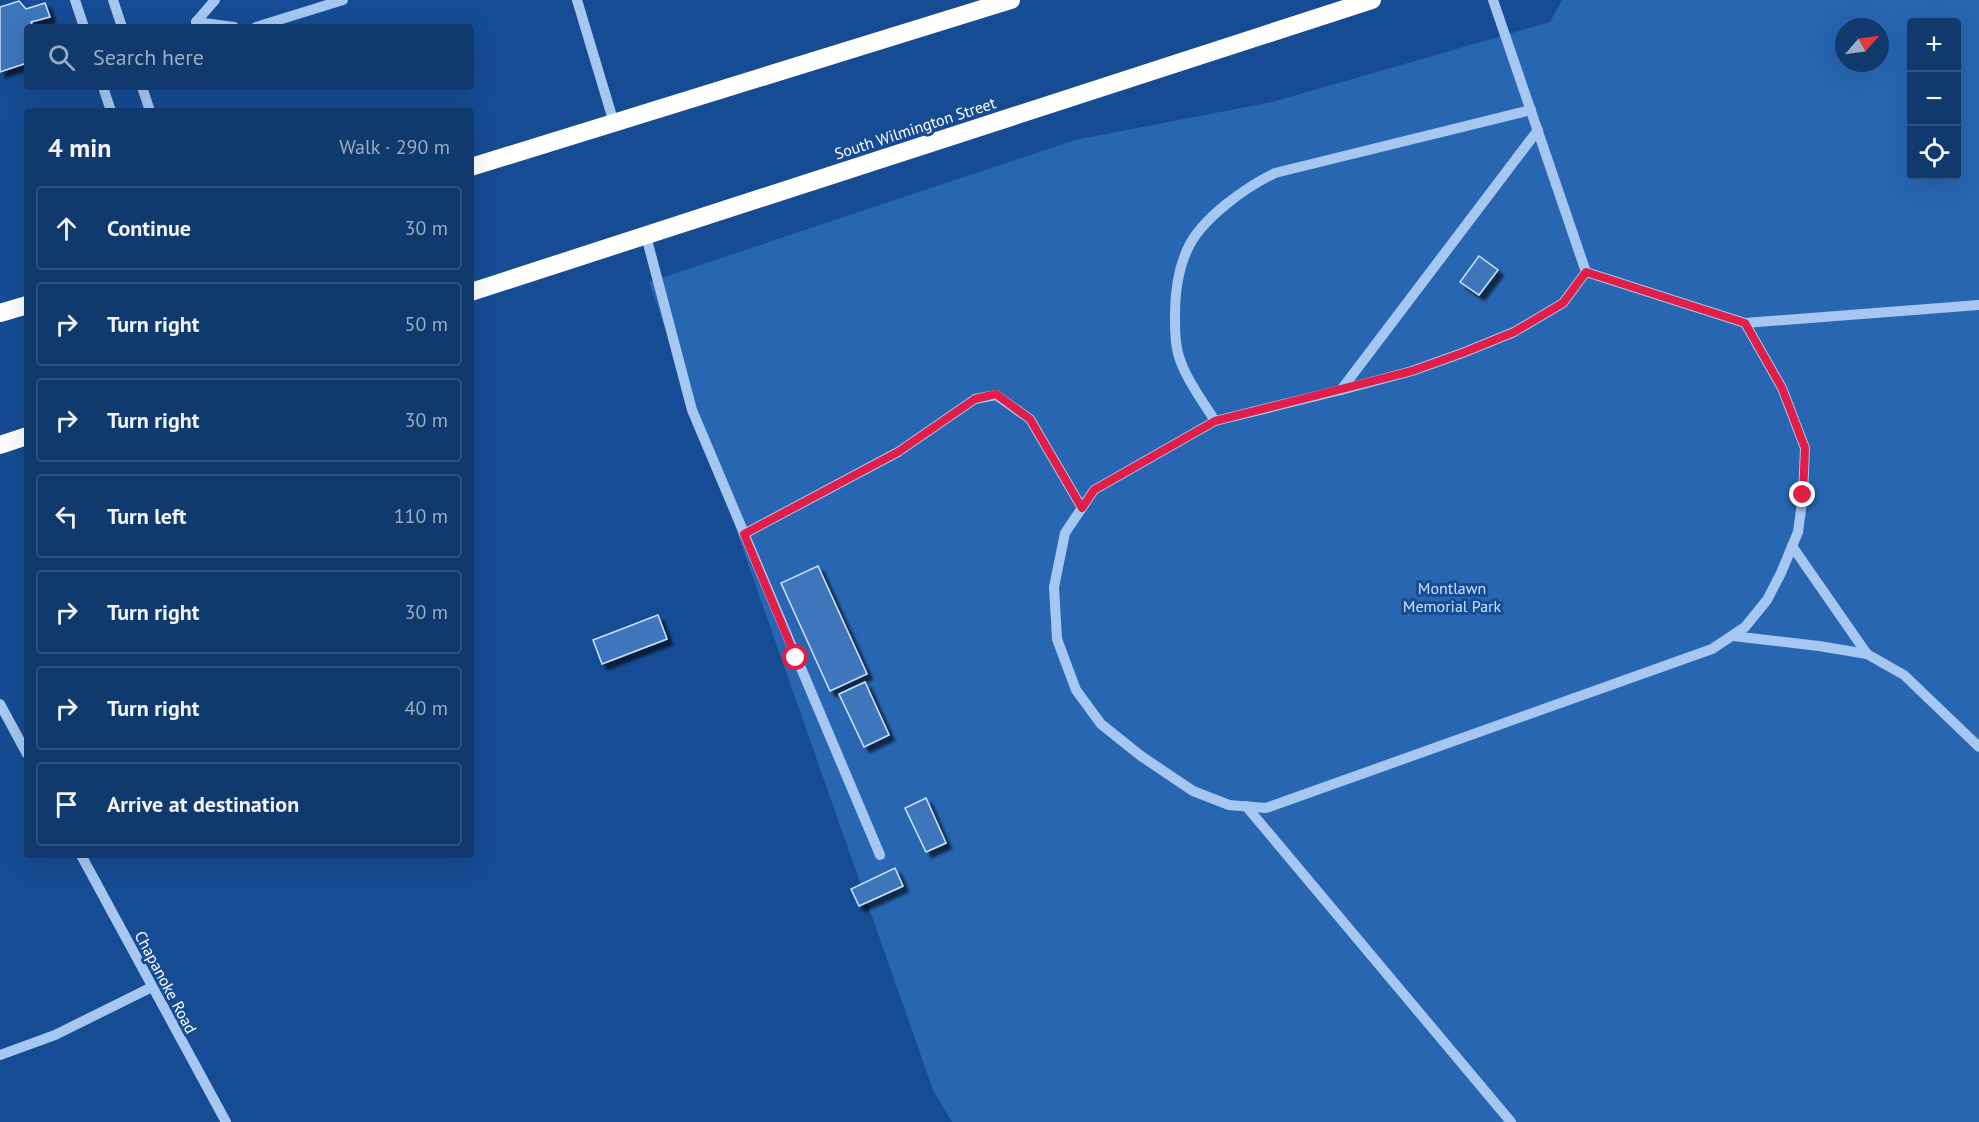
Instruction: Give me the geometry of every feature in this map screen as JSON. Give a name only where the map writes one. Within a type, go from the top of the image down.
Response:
[{"type":"highway","points":[[474,166],[1011,0]]},
{"type":"highway","name":"South Wilmington Street","points":[[474,291],[1372,0]]},
{"type":"highway","points":[[0,313],[24,306]]},
{"type":"highway","points":[[0,445],[24,437]]},
{"type":"street","points":[[75,0],[83,24]]},
{"type":"street","points":[[113,0],[121,24]]},
{"type":"street","points":[[211,24],[196,22],[215,0]]},
{"type":"street","points":[[266,24],[343,0]]},
{"type":"street","points":[[577,0],[614,123]]},
{"type":"street","points":[[1493,0],[1586,272]]},
{"type":"street","points":[[104,90],[110,108]]},
{"type":"street","points":[[143,90],[149,108]]},
{"type":"street","points":[[1215,421],[1182,365],[1174,339],[1175,294],[1180,272],[1189,246],[1208,222],[1252,184],[1275,173],[1531,110]]},
{"type":"street","points":[[1341,390],[1538,130]]},
{"type":"street","points":[[646,236],[692,410],[880,855]]},
{"type":"street","points":[[1586,272],[1745,323],[1979,305]]},
{"type":"street","points":[[1586,272],[1563,303],[1514,332],[1412,371],[1215,421],[1094,490],[1065,533],[1054,587],[1057,639],[1076,690],[1101,724],[1141,756],[1193,791],[1229,805],[1266,808],[1712,650],[1745,627],[1767,600],[1798,532],[1803,495],[1805,448],[1782,388],[1745,323]]},
{"type":"street","points":[[744,534],[898,452],[975,399],[996,394],[1030,419],[1082,508]]},
{"type":"street","points":[[1792,546],[1868,654]]},
{"type":"street","points":[[1732,636],[1868,654],[1904,675],[1979,747]]},
{"type":"street","points":[[0,704],[24,748]]},
{"type":"street","points":[[1246,806],[1511,1122]]},
{"type":"street","name":"Chapanoke Road","points":[[83,858],[226,1122]]},
{"type":"street","points":[[0,1055],[55,1035],[152,987]]},
{"type":"green space","name":"Montlawn Memorial Park","points":[[1562,0],[1979,0],[1979,1122],[952,1122],[933,1090],[649,282],[1075,140],[1272,102],[1550,22]]},
{"type":"building","points":[[19,1],[26,9],[45,3],[50,17],[31,22],[32,24],[24,24],[24,64],[0,72],[0,7]]},
{"type":"building","points":[[1479,256],[1498,270],[1479,295],[1460,282]]},
{"type":"building","points":[[818,566],[867,674],[830,691],[781,583]]},
{"type":"building","points":[[658,615],[667,639],[602,664],[593,640]]},
{"type":"building","points":[[865,682],[889,735],[864,747],[839,694]]},
{"type":"building","points":[[926,798],[946,843],[926,852],[905,808]]},
{"type":"building","points":[[895,868],[903,886],[859,906],[851,889]]},
{"type":"route","points":[[796,658],[744,534],[898,452],[975,399],[996,394],[1030,419],[1082,508],[1094,490],[1215,421],[1412,371],[1514,332],[1563,303],[1586,272],[1745,323],[1782,388],[1805,448],[1803,495]]}]
